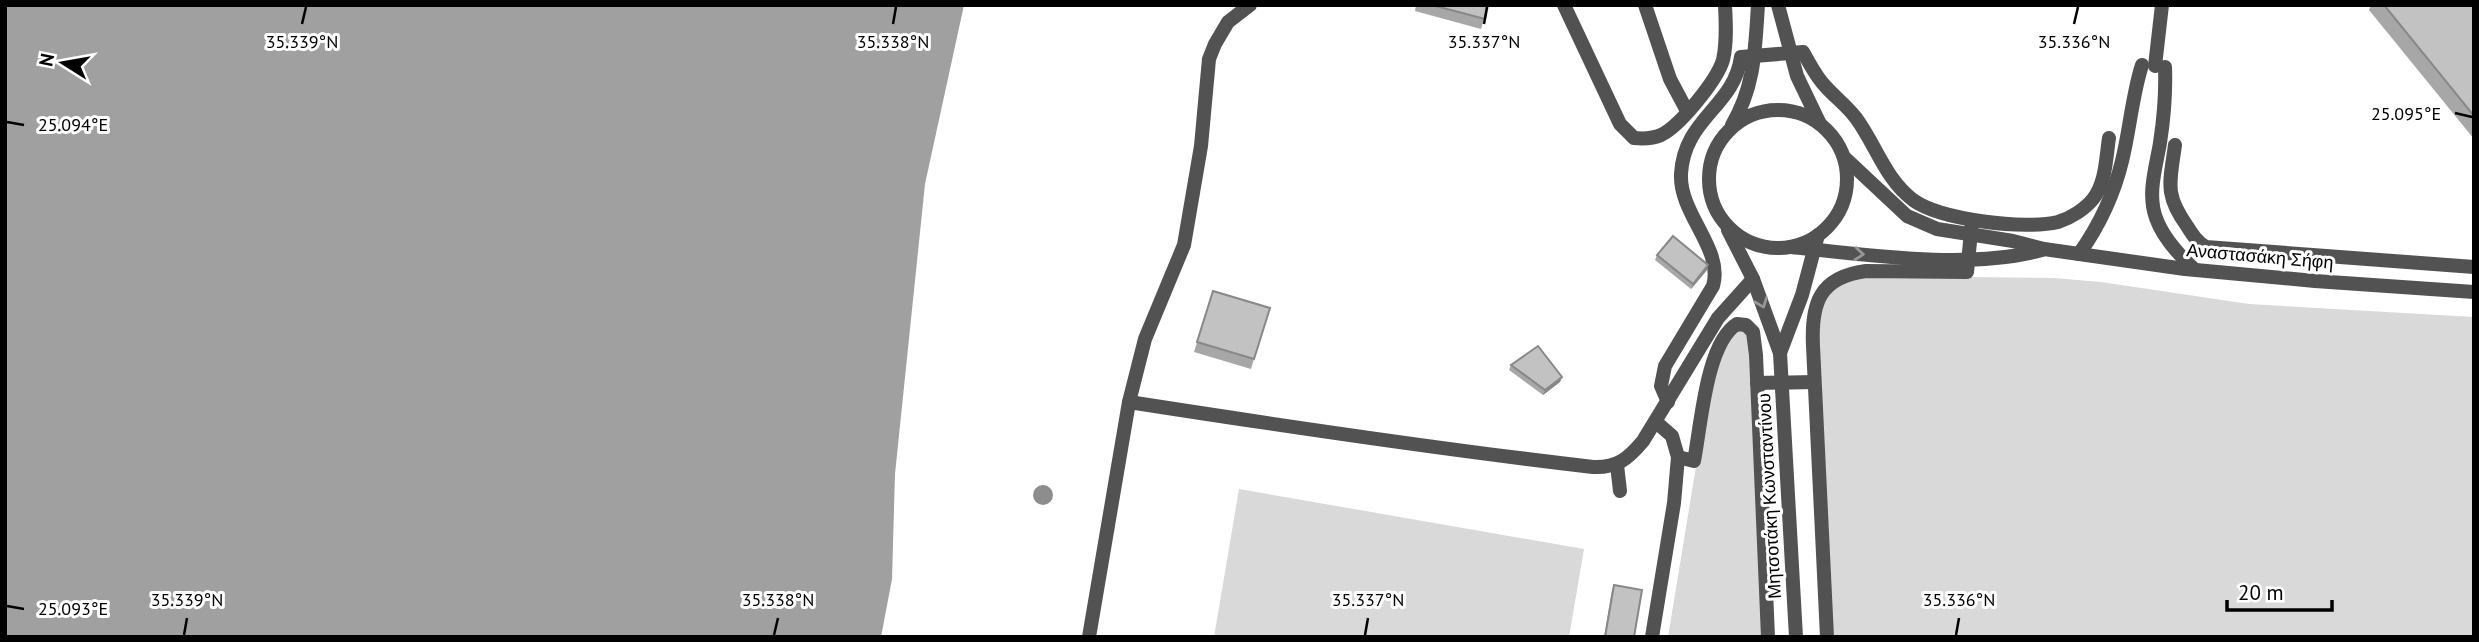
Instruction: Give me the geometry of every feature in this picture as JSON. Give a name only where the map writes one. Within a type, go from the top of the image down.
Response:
[{"type":"street","points":[[1089,637],[1129,402],[1145,339],[1184,245],[1201,146],[1209,59],[1228,23],[1238,12],[1250,5]]},
{"type":"street","points":[[1564,5],[1625,131],[1634,138],[1647,139],[1659,136],[1673,127],[1712,81],[1722,61],[1725,5]]},
{"type":"street","points":[[1645,5],[1670,79],[1687,111]]},
{"type":"street","points":[[1758,5],[1754,56],[1746,98],[1715,153],[1710,175],[1713,199],[1752,279],[1780,354]]},
{"type":"street","points":[[1778,5],[1804,93],[1821,125]]},
{"type":"street","points":[[2162,5],[2154,66],[2165,106],[2152,200],[2161,228],[2194,270]]},
{"type":"street","points":[[1668,402],[1661,386],[1665,366],[1713,286],[1715,276],[1710,251],[1684,194],[1681,177],[1686,147],[1700,122],[1727,94],[1739,69],[1741,57],[1803,52],[1824,86],[1860,123],[1885,169],[1907,195],[1926,207],[1972,227]]},
{"type":"street","points":[[2079,254],[2098,225],[2118,176],[2133,96],[2154,66]]},
{"type":"street","points":[[1727,133],[1746,118],[1769,111],[1800,113],[1821,125],[1832,136],[1844,157],[1907,216],[1937,229],[2050,223],[2074,214],[2095,196],[2101,183],[2109,138]]},
{"type":"street","points":[[2175,145],[2169,187],[2171,200],[2195,238],[2206,247],[2474,267]]},
{"type":"street","points":[[1780,354],[1799,304],[1816,242],[1842,205],[1847,176],[1844,157]]},
{"type":"street","points":[[1723,219],[1736,234],[1753,243],[1772,247],[1791,247],[1816,242],[1863,255],[1968,259],[2000,259],[2044,249]]},
{"type":"street","points":[[1827,637],[1814,382],[1813,318],[1818,299],[1827,286],[1844,275],[1866,271],[1967,272],[1972,227]]},
{"type":"street","name":"Αναστασάκη Σήφη","points":[[1972,227],[2044,249],[2194,270],[2474,292]]},
{"type":"street","points":[[1129,402],[1482,454],[1593,467],[1617,465],[1634,451],[1656,422],[1718,318],[1752,279]]},
{"type":"street","points":[[1678,457],[1694,461],[1714,360],[1723,338],[1737,324],[1746,325],[1752,329],[1757,383],[1768,637]]},
{"type":"street","name":"Μητσοτάκη Κωνσταντίνου","points":[[1780,354],[1796,637]]},
{"type":"street","points":[[1757,383],[1814,382]]},
{"type":"street","points":[[1652,637],[1674,503],[1678,457],[1672,436],[1656,422]]},
{"type":"street","points":[[1617,465],[1620,491]]},
{"type":"shaded area","points":[[5,5],[964,5],[925,184],[895,474],[892,579],[881,637],[5,637]]},
{"type":"shaded area","points":[[1879,276],[2054,278],[2101,282],[2249,304],[2474,317],[2474,637],[1833,637],[1817,328],[1825,297],[1848,279]]},
{"type":"shaded area","points":[[1736,328],[1749,333],[1762,637],[1668,637],[1702,430],[1717,360]]},
{"type":"shaded area","points":[[1239,489],[1584,549],[1569,637],[1214,637]]},
{"type":"building","points":[[1432,5],[1488,5],[1485,19]]},
{"type":"building","points":[[2384,5],[2474,5],[2474,116]]},
{"type":"building","points":[[1673,236],[1708,265],[1693,284],[1657,255]]},
{"type":"building","points":[[1213,291],[1270,308],[1254,359],[1197,342]]},
{"type":"building","points":[[1538,346],[1562,377],[1545,390],[1511,365]]},
{"type":"building","points":[[1614,585],[1642,590],[1634,637],[1605,637]]}]
